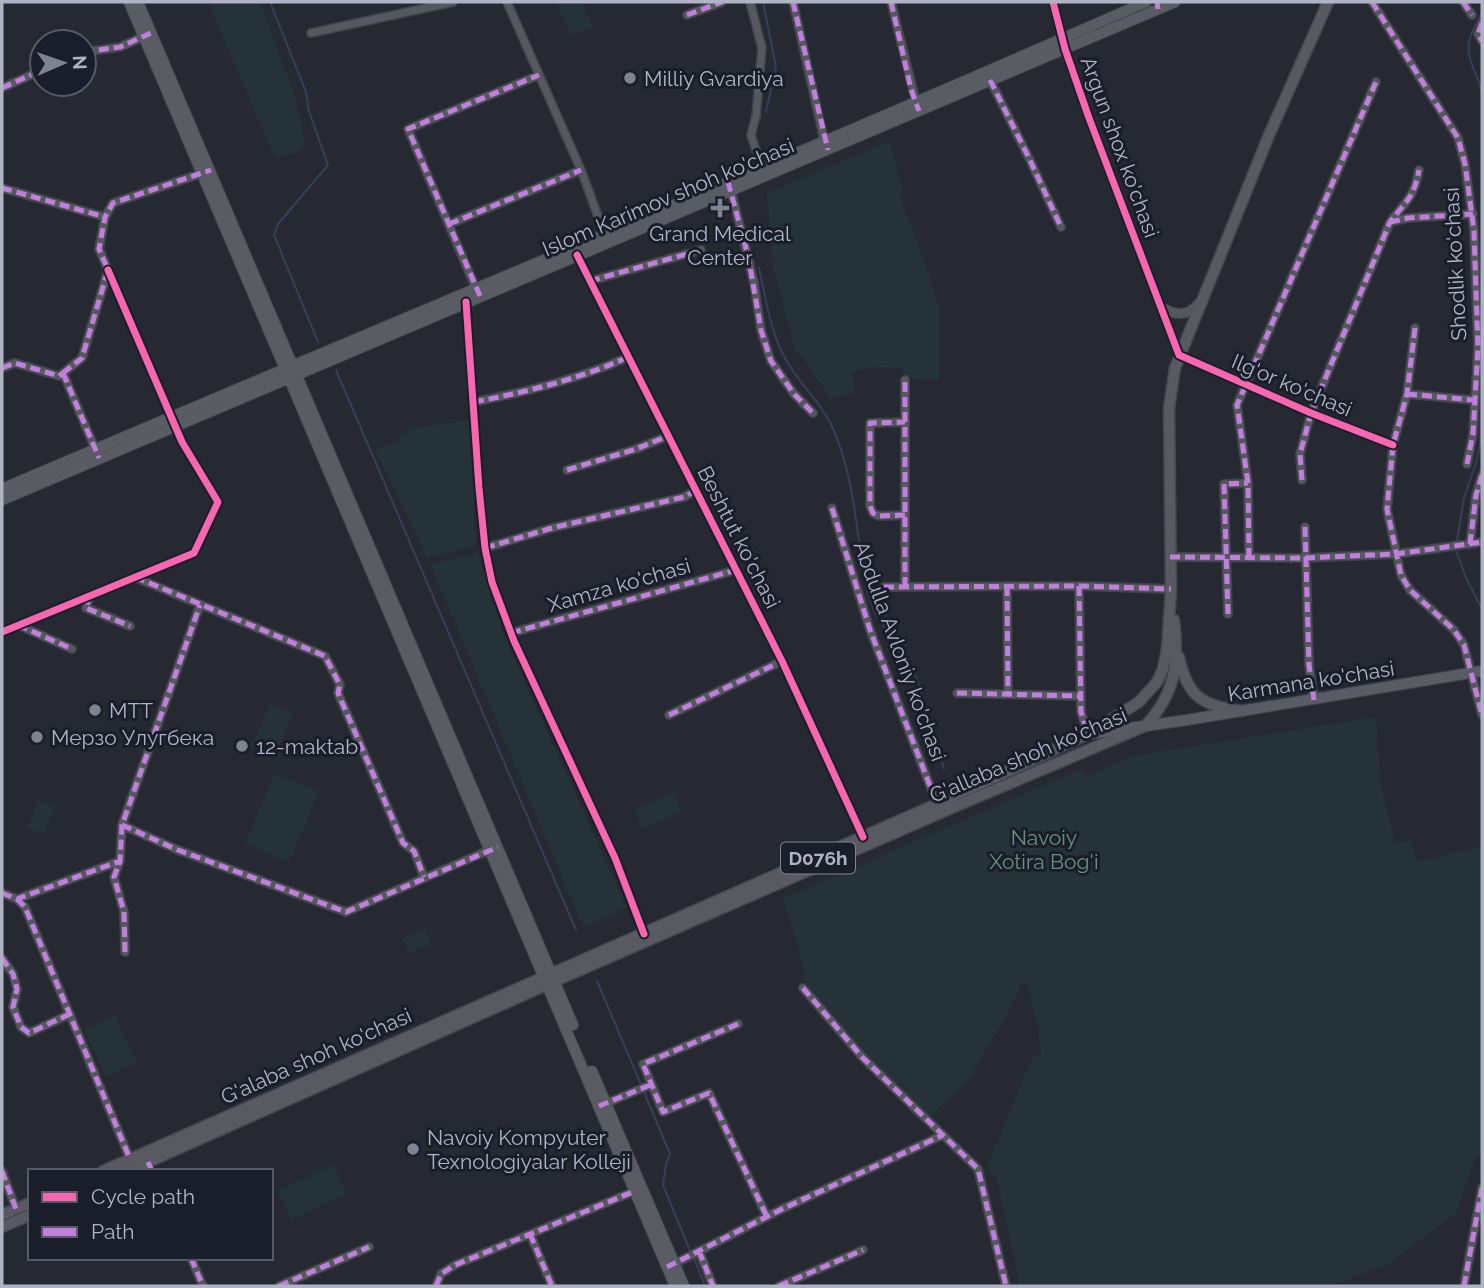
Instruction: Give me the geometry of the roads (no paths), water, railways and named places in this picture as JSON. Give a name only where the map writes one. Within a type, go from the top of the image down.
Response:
[{"type":"main road","points":[[129,2],[148,35]]},
{"type":"main road","points":[[138,2],[148,35],[671,1265],[675,1286]]},
{"type":"main road","name":"Islom Karimov shoh ko'chasi","points":[[917,106],[990,80],[1146,2]]},
{"type":"main road","name":"Islom Karimov shoh ko'chasi","points":[[2,489],[97,454],[1064,44],[1158,6],[1175,2]]},
{"type":"main road","points":[[1241,712],[1213,706],[1192,692],[1184,676],[1177,646],[1170,557],[1172,382],[1179,355],[1200,302],[1328,2]]},
{"type":"main road","name":"Islom Karimov shoh ko'chasi","points":[[292,372],[466,302],[478,292],[577,255],[606,238]]},
{"type":"main road","name":"Islom Karimov shoh ko'chasi","points":[[2,500],[97,454]]},
{"type":"main road","points":[[1088,734],[1139,702],[1157,682],[1166,659],[1171,589]]},
{"type":"main road","points":[[1145,726],[1166,696],[1175,668],[1177,646]]},
{"type":"main road","name":"Karmana ko'chasi","points":[[1145,726],[1477,672]]},
{"type":"main road","name":"G'allaba shoh ko'chasi","points":[[520,997],[550,979],[643,934],[1088,734],[1145,726]]},
{"type":"main road","name":"G'allaba shoh ko'chasi","points":[[550,979],[1145,726]]},
{"type":"main road","name":"G'alaba shoh ko'chasi","points":[[112,1169],[129,1165],[550,979]]},
{"type":"main road","name":"G'alaba shoh ko'chasi","points":[[129,1165],[150,1166],[520,997]]},
{"type":"main road","points":[[602,1105],[635,1191],[684,1286]]},
{"type":"main road","points":[[2,1215],[28,1204]]},
{"type":"main road","points":[[2,1227],[28,1215]]},
{"type":"street","points":[[311,33],[453,2]]},
{"type":"street","points":[[507,2],[581,170],[606,238]]},
{"type":"street","points":[[687,15],[722,2]]},
{"type":"street","points":[[750,2],[762,48],[751,135],[764,172]]},
{"type":"street","points":[[793,2],[826,145]]},
{"type":"street","points":[[891,2],[917,106]]},
{"type":"street","name":"Argun shox ko'chasi","points":[[1052,2],[1064,44],[1179,355]]},
{"type":"street","name":"Shodlik ko'chasi","points":[[1372,2],[1458,138],[1465,164],[1473,214],[1478,348],[1473,434],[1467,464]]},
{"type":"street","points":[[1463,2],[1472,15]]},
{"type":"street","points":[[1480,37],[1482,23]]},
{"type":"street","points":[[98,50],[120,47],[148,35]]},
{"type":"street","points":[[478,292],[408,129],[539,75]]},
{"type":"street","points":[[2,88],[28,76]]},
{"type":"street","points":[[990,80],[1061,227]]},
{"type":"street","name":"Ilg'or ko'chasi","points":[[1249,558],[1248,483],[1237,405],[1376,82]]},
{"type":"street","points":[[449,224],[581,170]]},
{"type":"street","name":"Ilg'or ko'chasi","points":[[1302,480],[1300,454],[1311,413],[1390,222],[1404,208],[1415,189],[1419,170]]},
{"type":"street","points":[[2,632],[194,553],[218,502],[182,442],[99,249],[106,217],[113,203],[206,172]]},
{"type":"street","points":[[730,187],[750,264],[766,348],[778,372],[813,413]]},
{"type":"street","points":[[2,188],[106,217]]},
{"type":"street","points":[[1390,222],[1408,218],[1473,214]]},
{"type":"street","points":[[590,281],[701,250]]},
{"type":"street","name":"Beshtut ko'chasi","points":[[577,255],[782,661],[863,837]]},
{"type":"street","points":[[2,368],[15,363],[59,376],[82,358],[108,270]]},
{"type":"street","points":[[466,302],[479,488],[485,548],[492,582],[511,634],[615,858],[643,934]]},
{"type":"street","points":[[1158,304],[1173,313],[1183,314],[1200,302]]},
{"type":"street","points":[[1415,328],[1407,394],[1393,445],[1387,509],[1401,575],[1410,590],[1460,638],[1477,672],[1482,715]]},
{"type":"street","name":"Ilg'or ko'chasi","points":[[1179,355],[1244,385],[1393,445]]},
{"type":"street","points":[[474,402],[555,383],[606,368],[628,357]]},
{"type":"street","points":[[63,373],[97,454]]},
{"type":"street","points":[[905,380],[905,587]]},
{"type":"street","points":[[1407,394],[1473,400]]},
{"type":"street","points":[[905,422],[870,423],[870,506],[878,516],[905,515]]},
{"type":"street","points":[[567,470],[636,449],[668,436]]},
{"type":"street","points":[[1470,544],[1476,495],[1482,475]]},
{"type":"street","points":[[1228,614],[1223,484],[1248,483]]},
{"type":"street","points":[[485,548],[552,528],[684,497],[695,491]]},
{"type":"street","name":"Abdulla Avloniy ko'chasi","points":[[832,508],[870,630],[937,804]]},
{"type":"street","points":[[1305,527],[1309,665],[1314,700]]},
{"type":"street","points":[[1170,557],[1306,558],[1396,554],[1482,542]]},
{"type":"street","name":"Xamza ko'chasi","points":[[511,634],[736,570]]},
{"type":"street","points":[[134,577],[325,656],[340,685],[338,693],[403,843],[414,851],[424,877]]},
{"type":"street","points":[[1007,586],[1008,694]]},
{"type":"street","points":[[884,587],[1079,586],[1171,589]]},
{"type":"street","points":[[1079,586],[1082,721],[1088,734]]},
{"type":"street","points":[[90,595],[86,608],[130,626]]},
{"type":"street","points":[[125,952],[124,912],[114,877],[120,861],[122,825],[200,605]]},
{"type":"street","points":[[18,625],[72,649]]},
{"type":"street","points":[[669,715],[782,661]]},
{"type":"street","points":[[957,693],[1081,695]]},
{"type":"street","points":[[122,825],[178,850],[346,912],[494,848]]},
{"type":"street","points":[[17,899],[120,861]]},
{"type":"street","points":[[2,893],[17,899],[24,907],[70,1014],[129,1165]]},
{"type":"street","points":[[2,958],[18,989],[13,1007],[21,1027],[29,1033],[70,1014]]},
{"type":"street","points":[[803,988],[863,1058],[978,1169],[1006,1286]]},
{"type":"street","points":[[738,1024],[643,1064],[663,1112],[709,1093],[767,1217]]},
{"type":"street","points":[[602,1105],[650,1085]]},
{"type":"street","points":[[671,1265],[943,1135]]},
{"type":"street","points":[[2,1171],[16,1209]]},
{"type":"street","points":[[1464,1286],[1482,1188]]},
{"type":"street","points":[[436,1286],[441,1274],[456,1265],[635,1191]]},
{"type":"street","points":[[530,1234],[552,1286]]},
{"type":"street","points":[[279,1286],[369,1247]]},
{"type":"street","points":[[779,1286],[863,1250]]},
{"type":"street","points":[[699,1251],[713,1286]]},
{"type":"street","points":[[192,1260],[203,1286]]},
{"type":"waterway","points":[[270,2],[306,92],[309,111],[328,165],[278,224],[274,235],[318,342]]},
{"type":"waterway","points":[[763,2],[776,67],[766,112]]},
{"type":"waterway","points":[[1482,12],[1469,45],[1470,59],[1482,92]]},
{"type":"waterway","points":[[759,268],[769,315],[781,349],[834,431],[847,470],[868,593],[875,613],[917,679],[944,769]]},
{"type":"waterway","points":[[1457,541],[1464,498],[1480,444],[1482,342]]},
{"type":"waterway","points":[[336,370],[576,930]]},
{"type":"waterway","points":[[1456,550],[1466,578],[1482,609]]},
{"type":"waterway","points":[[597,981],[642,1087]]},
{"type":"waterway","points":[[644,1092],[670,1154],[663,1185],[691,1253]]},
{"type":"waterway","points":[[694,1258],[705,1286]]},
{"type":"place","name":"Milliy Gvardiya","points":[[630,78]]},
{"type":"place","name":"Grand Medical Center","points":[[720,208]]},
{"type":"place","name":"MTT","points":[[95,710]]},
{"type":"place","name":"Мерзо Улугбека","points":[[37,737]]},
{"type":"place","name":"12-maktab","points":[[242,746]]},
{"type":"place","name":"Navoiy Kompyuter Texnologiyalar Kolleji","points":[[413,1149]]},
{"type":"park label","name":"Navoiy Xotira Bog'i","points":[[1044,849]]}]
